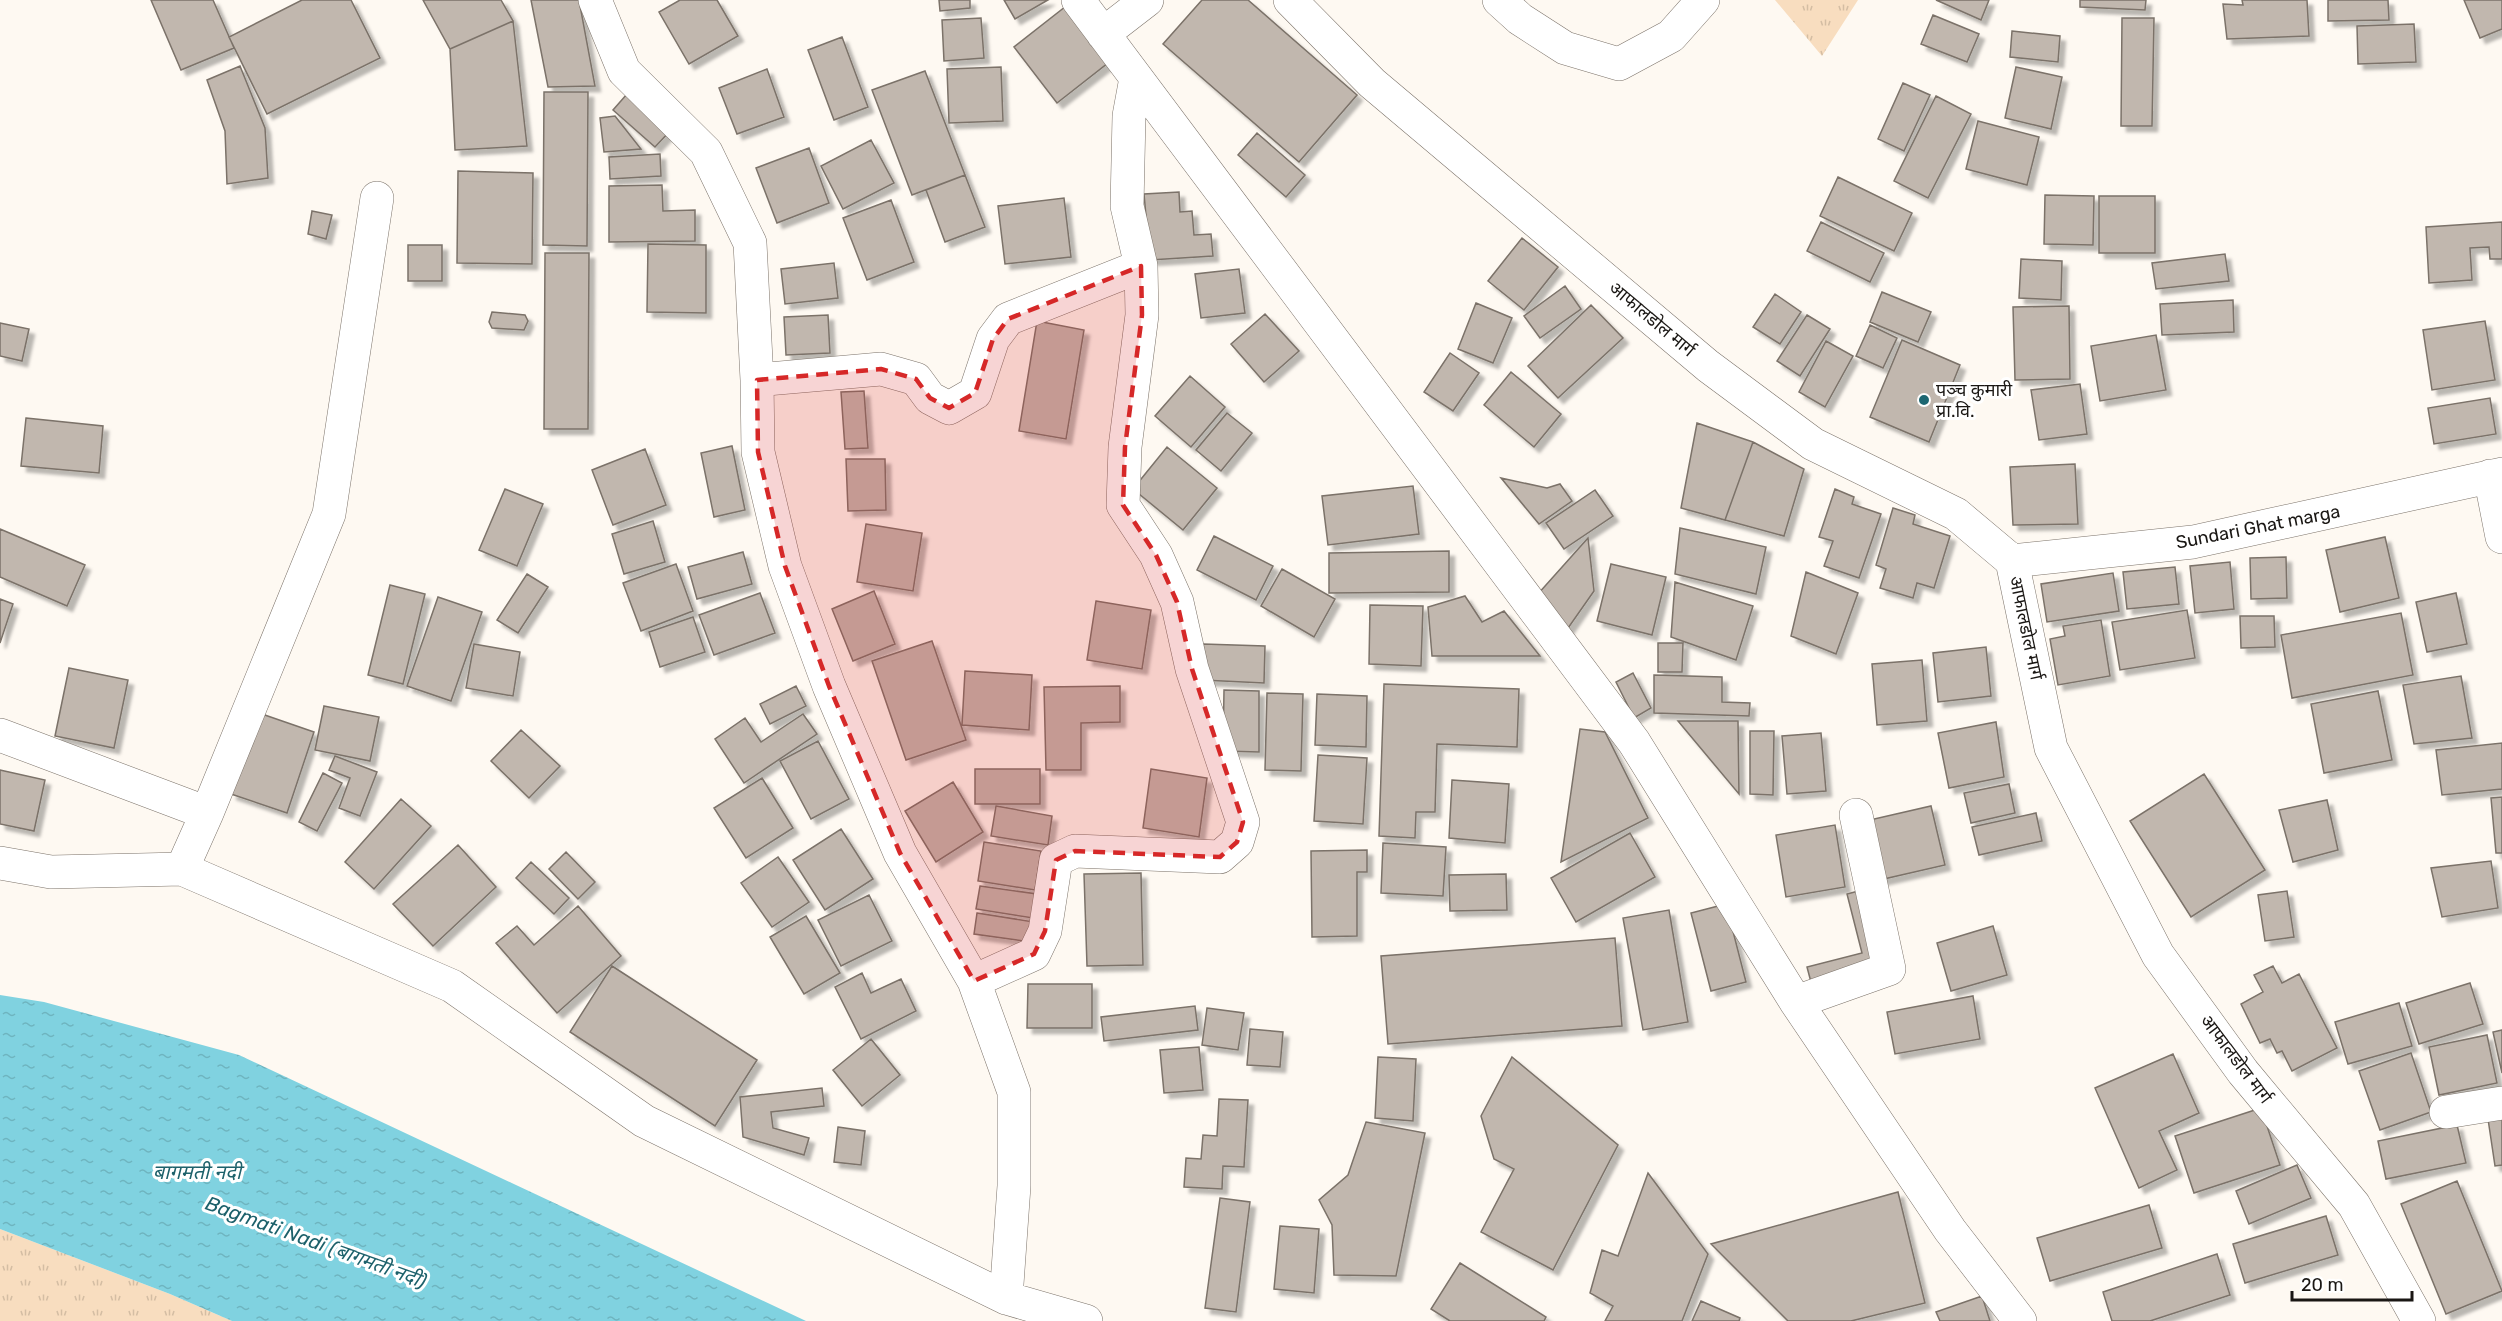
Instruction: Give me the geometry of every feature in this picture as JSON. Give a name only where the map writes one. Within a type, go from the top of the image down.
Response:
[{"type":"street","points":[[595,0],[624,71],[706,152],[750,243],[758,452],[789,577],[829,686],[900,853],[974,981],[1014,1092],[1014,1186],[1006,1298]]},
{"type":"street","points":[[1078,0],[1634,742],[1796,1002],[1950,1230],[2020,1321]]},
{"type":"street","points":[[1103,34],[1148,0]]},
{"type":"street","name":"आफालडोल मार्ग","points":[[1290,0],[1372,83],[1708,366],[1813,444],[1956,514],[2012,561],[2051,748],[2158,956],[2243,1072],[2354,1205],[2419,1321]]},
{"type":"street","points":[[1499,0],[1521,20],[1565,48],[1619,64],[1671,36],[1703,0]]},
{"type":"street","points":[[974,981],[1034,954],[1046,931],[1056,861],[1075,850],[1220,857],[1236,842],[1243,822],[1192,669],[1177,602],[1156,555],[1123,505],[1125,447],[1142,315],[1141,266],[1127,206],[1128,116],[1136,78]]},
{"type":"street","points":[[182,869],[329,514],[377,198]]},
{"type":"street","points":[[757,380],[881,369],[916,379],[930,398],[949,408],[975,393],[993,339],[1008,318],[1141,266]]},
{"type":"street","points":[[2496,475],[2502,537]]},
{"type":"street","name":"Sundari Ghat marga","points":[[2012,561],[2193,542],[2496,475]]},
{"type":"street","points":[[0,735],[207,813]]},
{"type":"street","points":[[1796,1002],[1890,969],[1856,815]]},
{"type":"street","points":[[0,863],[51,872],[182,869],[452,986],[644,1121],[1006,1298],[1086,1321]]},
{"type":"street","points":[[2446,1112],[2502,1103]]},
{"type":"highlighted area","points":[[1141,266],[1142,315],[1125,447],[1123,505],[1156,555],[1177,602],[1192,669],[1243,822],[1237,842],[1220,857],[1075,851],[1056,860],[1045,931],[1034,954],[974,981],[900,853],[829,686],[785,566],[758,452],[757,380],[881,369],[916,379],[930,398],[949,408],[975,393],[993,339],[1008,319]]},
{"type":"green space","points":[[1775,0],[1858,0],[1822,56]]},
{"type":"green space","points":[[0,1229],[170,1294],[232,1321],[0,1321]]},
{"type":"water","name":"बागमती नदी","points":[[0,995],[44,1002],[239,1055],[806,1321],[232,1321],[170,1294],[0,1229]]},
{"type":"building","points":[[151,0],[213,0],[234,48],[181,70]]},
{"type":"building","points":[[302,0],[351,0],[380,58],[267,114],[229,37]]},
{"type":"building","points":[[423,0],[501,0],[513,21],[450,49]]},
{"type":"building","points":[[531,0],[579,0],[595,86],[548,87]]},
{"type":"building","points":[[680,0],[717,0],[738,36],[689,64],[659,12]]},
{"type":"building","points":[[939,0],[970,0],[970,8],[940,11]]},
{"type":"building","points":[[1004,0],[1048,0],[1015,19]]},
{"type":"building","points":[[1202,0],[1248,0],[1357,95],[1299,162],[1163,44]]},
{"type":"building","points":[[1936,0],[1989,0],[1981,20]]},
{"type":"building","points":[[2080,0],[2146,0],[2145,10],[2080,7]]},
{"type":"building","points":[[2242,0],[2307,0],[2309,36],[2227,39],[2223,4],[2243,5]]},
{"type":"building","points":[[2328,0],[2388,0],[2389,20],[2328,21]]},
{"type":"building","points":[[2464,0],[2502,0],[2502,29],[2480,38]]},
{"type":"building","points":[[1070,3],[1113,59],[1057,103],[1014,47]]},
{"type":"building","points":[[1933,15],[1979,34],[1967,62],[1921,44]]},
{"type":"building","points":[[981,18],[984,58],[944,61],[942,20]]},
{"type":"building","points":[[2122,18],[2154,18],[2152,126],[2121,126]]},
{"type":"building","points":[[513,21],[527,146],[455,150],[450,49]]},
{"type":"building","points":[[2414,24],[2416,62],[2358,64],[2357,26]]},
{"type":"building","points":[[2012,31],[2060,36],[2058,62],[2010,57]]},
{"type":"building","points":[[842,37],[868,107],[834,120],[808,50]]},
{"type":"building","points":[[240,66],[265,128],[268,178],[227,184],[225,131],[207,80]]},
{"type":"building","points":[[1001,67],[1003,121],[949,123],[947,69]]},
{"type":"building","points":[[2016,67],[2062,77],[2051,129],[2005,118]]},
{"type":"building","points":[[767,69],[784,117],[737,134],[719,88]]},
{"type":"building","points":[[925,71],[965,175],[912,195],[872,90]]},
{"type":"building","points":[[1903,83],[1930,95],[1904,151],[1878,139]]},
{"type":"building","points":[[544,92],[588,92],[587,246],[543,245]]},
{"type":"building","points":[[627,94],[670,131],[655,147],[613,110]]},
{"type":"building","points":[[1936,96],[1971,114],[1928,198],[1894,181]]},
{"type":"building","points":[[615,116],[641,149],[604,152],[600,118]]},
{"type":"building","points":[[1978,121],[2039,137],[2027,185],[1966,169]]},
{"type":"building","points":[[1257,133],[1305,175],[1286,197],[1238,155]]},
{"type":"building","points":[[871,140],[894,183],[843,209],[821,166]]},
{"type":"building","points":[[809,148],[829,203],[777,223],[756,168]]},
{"type":"building","points":[[660,154],[661,176],[610,179],[609,157]]},
{"type":"building","points":[[458,171],[533,173],[532,264],[457,263]]},
{"type":"building","points":[[965,175],[985,227],[945,242],[926,190]]},
{"type":"building","points":[[1838,177],[1912,213],[1894,251],[1820,216]]},
{"type":"building","points":[[662,185],[663,211],[695,210],[695,241],[609,242],[609,186]]},
{"type":"building","points":[[1179,192],[1180,212],[1192,211],[1194,235],[1211,234],[1213,256],[1150,260],[1144,194]]},
{"type":"building","points":[[2045,195],[2094,196],[2093,245],[2044,244]]},
{"type":"building","points":[[2099,196],[2155,196],[2155,253],[2099,253]]},
{"type":"building","points":[[1064,198],[1071,257],[1005,264],[998,206]]},
{"type":"building","points":[[891,200],[914,262],[867,280],[843,218]]},
{"type":"building","points":[[312,211],[332,215],[326,239],[308,234]]},
{"type":"building","points":[[1821,222],[1884,253],[1870,282],[1807,251]]},
{"type":"building","points":[[2502,222],[2502,259],[2490,259],[2489,247],[2470,248],[2472,280],[2429,283],[2426,227]]},
{"type":"building","points":[[1522,238],[1558,267],[1524,310],[1488,281]]},
{"type":"building","points":[[648,244],[706,245],[706,313],[647,312]]},
{"type":"building","points":[[408,245],[442,245],[442,281],[408,281]]},
{"type":"building","points":[[545,253],[589,253],[588,429],[544,429]]},
{"type":"building","points":[[2225,254],[2229,281],[2156,289],[2152,263]]},
{"type":"building","points":[[2021,259],[2062,261],[2061,300],[2019,298]]},
{"type":"building","points":[[834,263],[838,298],[785,304],[781,269]]},
{"type":"building","points":[[1239,269],[1245,313],[1201,318],[1195,274]]},
{"type":"building","points":[[1565,286],[1581,309],[1540,338],[1524,316]]},
{"type":"building","points":[[1882,292],[1931,312],[1918,342],[1870,322]]},
{"type":"building","points":[[1775,294],[1801,312],[1780,344],[1753,327]]},
{"type":"building","points":[[2233,300],[2234,332],[2162,335],[2160,304]]},
{"type":"building","points":[[1476,303],[1512,318],[1493,363],[1458,349]]},
{"type":"building","points":[[1591,305],[1623,338],[1558,398],[1528,366]]},
{"type":"building","points":[[2069,306],[2070,379],[2015,380],[2013,307]]},
{"type":"building","points":[[492,312],[525,315],[528,321],[524,330],[492,328],[489,322]]},
{"type":"building","points":[[1265,314],[1299,351],[1264,382],[1231,344]]},
{"type":"building","points":[[828,315],[830,353],[786,355],[784,317]]},
{"type":"building","points":[[1807,315],[1830,329],[1800,376],[1777,361]]},
{"type":"building","points":[[1037,321],[1084,330],[1066,439],[1019,431]]},
{"type":"building","points":[[2485,321],[2495,380],[2432,390],[2423,330]]},
{"type":"building","points":[[0,323],[29,329],[22,361],[0,356]]},
{"type":"building","points":[[1870,325],[1897,338],[1883,368],[1856,356]]},
{"type":"building","points":[[2156,335],[2166,390],[2100,401],[2091,346]]},
{"type":"building","points":[[1902,340],[1960,365],[1929,442],[1870,417]]},
{"type":"building","points":[[1826,341],[1853,356],[1825,407],[1799,392]]},
{"type":"building","points":[[1450,353],[1479,373],[1453,411],[1424,392]]},
{"type":"building","points":[[1511,372],[1561,414],[1534,447],[1484,405]]},
{"type":"building","points":[[1190,376],[1225,407],[1191,447],[1155,416]]},
{"type":"building","points":[[2080,384],[2087,434],[2039,440],[2031,390]]},
{"type":"building","points":[[864,391],[868,448],[845,449],[841,392]]},
{"type":"building","points":[[2490,398],[2496,434],[2434,444],[2428,408]]},
{"type":"building","points":[[1227,413],[1252,433],[1221,471],[1196,450]]},
{"type":"building","points":[[26,418],[103,426],[99,473],[21,466]]},
{"type":"building","points":[[1697,423],[1753,442],[1725,520],[1681,508]]},
{"type":"building","points":[[1753,442],[1804,469],[1784,536],[1725,520]]},
{"type":"building","points":[[732,446],[745,510],[714,517],[701,453]]},
{"type":"building","points":[[1167,447],[1217,488],[1183,530],[1133,489]]},
{"type":"building","points":[[645,449],[666,505],[613,525],[592,470]]},
{"type":"building","points":[[846,459],[885,459],[886,510],[848,511]]},
{"type":"building","points":[[2075,464],[2078,524],[2013,525],[2010,467]]},
{"type":"building","points":[[1501,478],[1547,488],[1560,484],[1572,501],[1539,524]]},
{"type":"building","points":[[1413,486],[1419,534],[1328,545],[1322,496]]},
{"type":"building","points":[[505,489],[543,504],[517,566],[479,550]]},
{"type":"building","points":[[1835,489],[1854,497],[1852,504],[1881,514],[1859,578],[1824,566],[1833,541],[1819,537]]},
{"type":"building","points":[[1595,490],[1613,516],[1564,549],[1546,523]]},
{"type":"building","points":[[1893,508],[1915,515],[1913,524],[1950,536],[1934,588],[1917,583],[1913,598],[1880,588],[1886,569],[1876,565]]},
{"type":"building","points":[[653,521],[665,562],[624,574],[612,534]]},
{"type":"building","points":[[866,524],[922,533],[913,591],[857,582]]},
{"type":"building","points":[[1680,528],[1766,547],[1756,594],[1675,574]]},
{"type":"building","points":[[0,529],[85,565],[67,606],[0,577]]},
{"type":"building","points":[[1214,536],[1273,566],[1256,600],[1197,570]]},
{"type":"building","points":[[2385,537],[2399,598],[2340,612],[2326,550]]},
{"type":"building","points":[[1588,538],[1594,591],[1566,631],[1537,595]]},
{"type":"building","points":[[1449,551],[1449,592],[1329,593],[1329,553]]},
{"type":"building","points":[[743,552],[752,584],[697,599],[688,567]]},
{"type":"building","points":[[2286,557],[2287,598],[2251,599],[2250,558]]},
{"type":"building","points":[[2230,562],[2234,609],[2195,613],[2190,566]]},
{"type":"building","points":[[676,564],[693,611],[641,631],[623,583]]},
{"type":"building","points":[[1611,564],[1666,577],[1652,635],[1597,621]]},
{"type":"building","points":[[2175,567],[2179,604],[2127,609],[2123,572]]},
{"type":"building","points":[[1282,569],[1335,599],[1314,637],[1261,606]]},
{"type":"building","points":[[1806,572],[1858,593],[1836,654],[1791,636]]},
{"type":"building","points":[[2113,573],[2119,611],[2047,622],[2041,584]]},
{"type":"building","points":[[527,574],[548,587],[518,633],[497,620]]},
{"type":"building","points":[[1675,582],[1753,606],[1736,660],[1671,637]]},
{"type":"building","points":[[390,585],[425,594],[403,684],[368,675]]},
{"type":"building","points":[[874,591],[895,644],[853,661],[832,609]]},
{"type":"building","points":[[760,593],[775,633],[714,655],[699,615]]},
{"type":"building","points":[[2456,593],[2467,644],[2427,652],[2416,602]]},
{"type":"building","points":[[1465,596],[1482,622],[1504,611],[1540,656],[1432,656],[1428,607]]},
{"type":"building","points":[[438,597],[482,612],[451,701],[407,686]]},
{"type":"building","points":[[0,599],[13,604],[0,643]]},
{"type":"building","points":[[1096,601],[1151,610],[1142,669],[1087,660]]},
{"type":"building","points":[[1370,605],[1423,606],[1421,666],[1369,664]]},
{"type":"building","points":[[2187,610],[2195,658],[2120,670],[2112,622]]},
{"type":"building","points":[[2401,613],[2413,675],[2292,698],[2281,635]]},
{"type":"building","points":[[2240,616],[2274,616],[2275,647],[2241,648]]},
{"type":"building","points":[[693,617],[705,652],[660,667],[649,632]]},
{"type":"building","points":[[2101,620],[2110,676],[2058,685],[2050,639],[2065,636],[2063,626]]},
{"type":"building","points":[[932,641],[966,740],[906,760],[872,661]]},
{"type":"building","points":[[1658,643],[1683,643],[1682,672],[1658,672]]},
{"type":"building","points":[[474,644],[520,652],[513,696],[466,688]]},
{"type":"building","points":[[1203,644],[1265,646],[1264,683],[1202,680]]},
{"type":"building","points":[[1986,647],[1991,696],[1938,702],[1933,653]]},
{"type":"building","points":[[1922,660],[1927,721],[1877,725],[1872,664]]},
{"type":"building","points":[[69,668],[128,680],[114,748],[55,736]]},
{"type":"building","points":[[965,671],[1032,675],[1029,730],[962,725]]},
{"type":"building","points":[[1633,673],[1651,708],[1634,718],[1616,682]]},
{"type":"building","points":[[1654,675],[1722,677],[1722,702],[1750,703],[1749,716],[1654,713]]},
{"type":"building","points":[[2461,676],[2472,738],[2414,744],[2403,685]]},
{"type":"building","points":[[1384,684],[1519,689],[1517,747],[1437,744],[1435,812],[1416,812],[1415,838],[1379,836]]},
{"type":"building","points":[[796,686],[806,706],[770,724],[760,704]]},
{"type":"building","points":[[1120,686],[1120,722],[1081,723],[1081,770],[1046,770],[1044,687]]},
{"type":"building","points":[[1224,690],[1259,691],[1259,752],[1223,751]]},
{"type":"building","points":[[2378,691],[2392,760],[2324,773],[2311,704]]},
{"type":"building","points":[[1267,693],[1303,694],[1301,771],[1265,770]]},
{"type":"building","points":[[1317,694],[1367,696],[1366,747],[1315,745]]},
{"type":"building","points":[[324,706],[379,717],[370,761],[315,750]]},
{"type":"building","points":[[259,713],[314,732],[287,813],[231,794]]},
{"type":"building","points":[[803,714],[817,734],[744,783],[715,739],[745,718],[761,742]]},
{"type":"building","points":[[1678,721],[1738,721],[1739,794]]},
{"type":"building","points":[[1996,722],[2004,777],[1949,788],[1938,733]]},
{"type":"building","points":[[1580,729],[1605,732],[1648,818],[1561,862]]},
{"type":"building","points":[[521,730],[560,766],[529,798],[491,761]]},
{"type":"building","points":[[1750,731],[1774,731],[1773,795],[1750,794]]},
{"type":"building","points":[[1821,733],[1826,791],[1787,794],[1782,736]]},
{"type":"building","points":[[818,741],[849,799],[811,819],[780,761]]},
{"type":"building","points":[[2502,743],[2502,789],[2442,795],[2436,750]]},
{"type":"building","points":[[1318,755],[1367,758],[1363,824],[1314,821]]},
{"type":"building","points":[[335,756],[377,772],[360,816],[339,808],[350,778],[329,770]]},
{"type":"building","points":[[975,769],[1040,769],[1040,804],[975,804]]},
{"type":"building","points":[[1151,769],[1207,778],[1199,837],[1143,828]]},
{"type":"building","points":[[0,770],[45,780],[34,831],[0,824]]},
{"type":"building","points":[[323,773],[342,783],[317,831],[299,822]]},
{"type":"building","points":[[2204,774],[2265,870],[2191,917],[2130,821]]},
{"type":"building","points":[[762,778],[793,828],[746,858],[714,808]]},
{"type":"building","points":[[1452,780],[1509,784],[1505,843],[1449,838]]},
{"type":"building","points":[[953,782],[983,832],[936,862],[905,811]]},
{"type":"building","points":[[2009,784],[2015,813],[1971,823],[1964,793]]},
{"type":"building","points":[[2502,797],[2502,853],[2496,853],[2491,798]]},
{"type":"building","points":[[401,799],[431,826],[374,889],[345,862]]},
{"type":"building","points":[[2327,800],[2338,850],[2293,862],[2279,810]]},
{"type":"building","points":[[996,806],[1052,816],[1048,845],[991,836]]},
{"type":"building","points":[[1931,806],[1945,865],[1875,881],[1861,822]]},
{"type":"building","points":[[2036,813],[2042,841],[1979,855],[1972,827]]},
{"type":"building","points":[[1835,825],[1845,887],[1786,897],[1776,835]]},
{"type":"building","points":[[841,829],[873,879],[825,910],[793,860]]},
{"type":"building","points":[[1630,833],[1655,877],[1576,922],[1551,878]]},
{"type":"building","points":[[984,842],[1041,851],[1035,890],[978,881]]},
{"type":"building","points":[[1383,843],[1446,847],[1443,896],[1381,893]]},
{"type":"building","points":[[458,845],[496,887],[433,946],[393,904]]},
{"type":"building","points":[[1367,850],[1367,872],[1357,872],[1357,936],[1312,937],[1311,851]]},
{"type":"building","points":[[566,852],[595,882],[578,899],[549,869]]},
{"type":"building","points":[[778,857],[809,902],[772,927],[741,883]]},
{"type":"building","points":[[2491,861],[2498,908],[2442,917],[2431,868]]},
{"type":"building","points":[[531,862],[569,898],[554,914],[516,878]]},
{"type":"building","points":[[1141,873],[1143,965],[1087,966],[1084,874]]},
{"type":"building","points":[[1506,874],[1507,910],[1450,911],[1449,875]]},
{"type":"building","points":[[980,886],[1037,894],[1033,918],[976,909]]},
{"type":"building","points":[[1866,889],[1887,968],[1812,986],[1807,967],[1862,953],[1847,894]]},
{"type":"building","points":[[2287,891],[2294,937],[2265,941],[2258,895]]},
{"type":"building","points":[[869,895],[892,941],[841,966],[818,920]]},
{"type":"building","points":[[1726,904],[1746,982],[1711,991],[1691,913]]},
{"type":"building","points":[[578,906],[621,956],[557,1013],[496,943],[517,926],[534,945]]},
{"type":"building","points":[[1669,910],[1688,1022],[1643,1030],[1623,918]]},
{"type":"building","points":[[977,913],[1034,922],[1031,942],[974,934]]},
{"type":"building","points":[[806,916],[840,973],[804,994],[770,937]]},
{"type":"building","points":[[1993,926],[2007,975],[1951,991],[1937,943]]},
{"type":"building","points":[[1615,938],[1622,1026],[1388,1044],[1381,956]]},
{"type":"building","points":[[612,966],[757,1060],[715,1126],[570,1032]]},
{"type":"building","points":[[2273,966],[2282,983],[2299,974],[2337,1048],[2292,1071],[2282,1051],[2277,1053],[2270,1039],[2260,1043],[2241,1004],[2263,992],[2254,975]]},
{"type":"building","points":[[862,973],[871,993],[901,979],[916,1011],[861,1039],[835,987]]},
{"type":"building","points":[[2470,983],[2483,1024],[2419,1044],[2406,1003]]},
{"type":"building","points":[[1028,984],[1092,984],[1092,1028],[1027,1028]]},
{"type":"building","points":[[1973,996],[1980,1039],[1895,1054],[1887,1012]]},
{"type":"building","points":[[2399,1003],[2412,1046],[2348,1064],[2335,1022]]},
{"type":"building","points":[[1195,1006],[1198,1030],[1104,1041],[1101,1017]]},
{"type":"building","points":[[1207,1008],[1244,1013],[1238,1050],[1202,1045]]},
{"type":"building","points":[[1250,1029],[1283,1032],[1280,1067],[1247,1065]]},
{"type":"building","points":[[2502,1030],[2502,1073],[2493,1032]]},
{"type":"building","points":[[2487,1035],[2497,1083],[2439,1095],[2429,1047]]},
{"type":"building","points":[[871,1039],[900,1075],[862,1106],[833,1070]]},
{"type":"building","points":[[1199,1047],[1203,1090],[1164,1093],[1160,1050]]},
{"type":"building","points":[[2411,1053],[2431,1112],[2380,1130],[2359,1071]]},
{"type":"building","points":[[2173,1054],[2199,1113],[2159,1131],[2177,1170],[2139,1188],[2095,1088]]},
{"type":"building","points":[[1378,1057],[1416,1059],[1413,1121],[1375,1118]]},
{"type":"building","points":[[1512,1057],[1618,1145],[1553,1270],[1481,1232],[1514,1169],[1494,1159],[1481,1116]]},
{"type":"building","points":[[822,1088],[824,1106],[771,1112],[773,1128],[809,1138],[804,1155],[743,1137],[740,1097]]},
{"type":"building","points":[[1219,1099],[1248,1100],[1244,1167],[1223,1166],[1222,1189],[1184,1187],[1186,1158],[1201,1159],[1203,1135],[1217,1136]]},
{"type":"building","points":[[2261,1108],[2280,1165],[2194,1193],[2175,1136]]},
{"type":"building","points":[[2502,1117],[2502,1165],[2495,1166],[2488,1119]]},
{"type":"building","points":[[1366,1122],[1425,1133],[1396,1276],[1334,1275],[1332,1225],[1319,1200],[1348,1175]]},
{"type":"building","points":[[2457,1125],[2466,1163],[2386,1179],[2378,1141]]},
{"type":"building","points":[[838,1127],[865,1131],[861,1165],[834,1162]]},
{"type":"building","points":[[2297,1165],[2311,1198],[2249,1224],[2236,1191]]},
{"type":"building","points":[[1648,1173],[1708,1254],[1682,1321],[1605,1321],[1613,1306],[1590,1293],[1602,1250],[1618,1256]]},
{"type":"building","points":[[2457,1181],[2502,1291],[2446,1314],[2401,1204]]},
{"type":"building","points":[[1898,1192],[1925,1303],[1851,1321],[1788,1321],[1711,1244]]},
{"type":"building","points":[[1220,1198],[1250,1202],[1236,1312],[1205,1308]]},
{"type":"building","points":[[2149,1205],[2162,1248],[2050,1281],[2037,1238]]},
{"type":"building","points":[[2326,1216],[2338,1255],[2245,1283],[2233,1244]]},
{"type":"building","points":[[1280,1226],[1319,1229],[1314,1293],[1274,1289]]},
{"type":"building","points":[[2217,1254],[2230,1295],[2150,1321],[2112,1321],[2103,1292]]},
{"type":"building","points":[[1460,1263],[1546,1317],[1544,1321],[1450,1321],[1431,1309]]},
{"type":"building","points":[[1982,1296],[1990,1321],[1940,1321],[1936,1312]]},
{"type":"building","points":[[1701,1301],[1740,1318],[1739,1321],[1692,1321]]},
{"type":"place","name":"पञ्च कुमारी प्रा.वि.","points":[[1924,400]]},
{"type":"water label","name":"Bagmati Nadi (बागमती नदी)","points":[[316,1242]]}]
